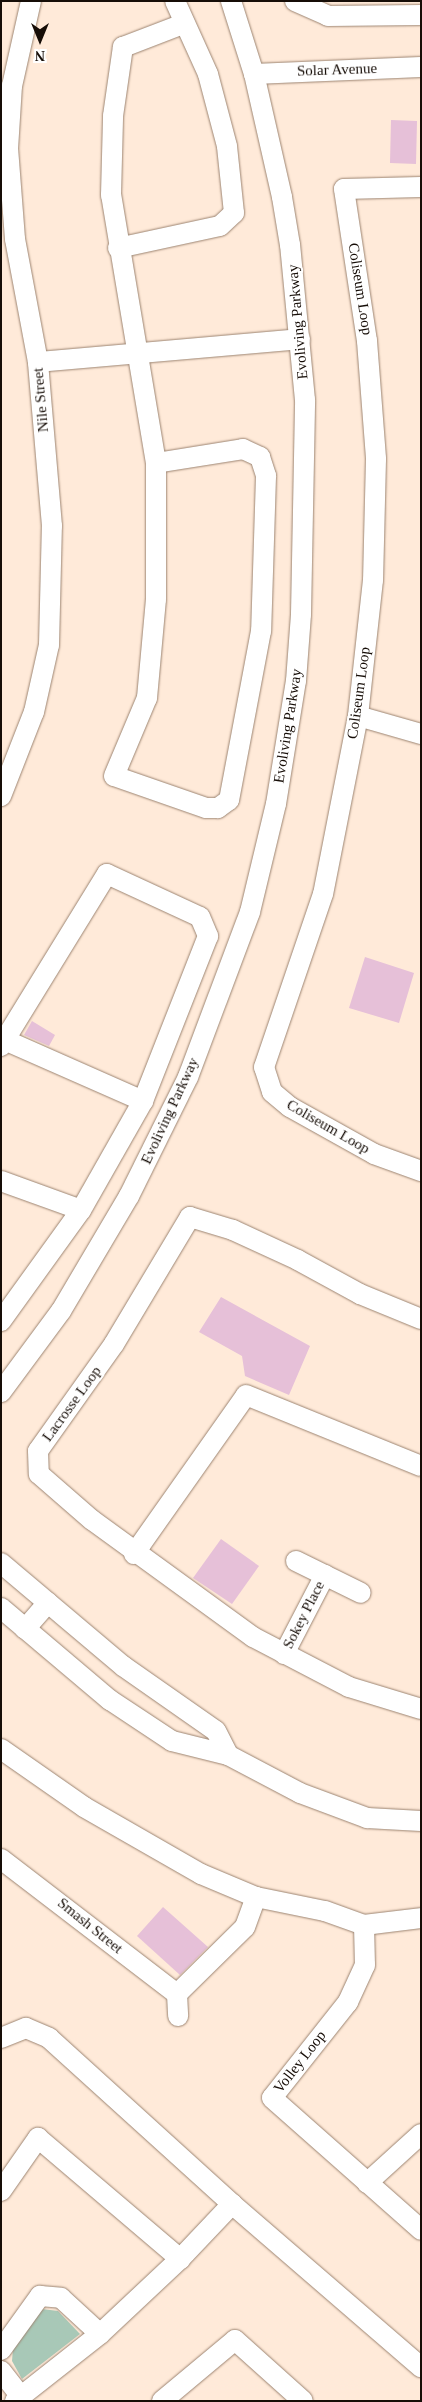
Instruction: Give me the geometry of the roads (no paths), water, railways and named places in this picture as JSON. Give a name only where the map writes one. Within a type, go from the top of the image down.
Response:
[{"type":"street","name":"Nile Street","points":[[1,796],[7,765],[34,712],[49,645],[52,526],[38,362],[8,240],[8,149],[11,104],[31,1]]},
{"type":"street","points":[[118,248],[220,226],[234,213],[227,146],[211,83],[183,24],[175,1]]},
{"type":"street","name":"Evoliving Parkway","points":[[1,1392],[61,1310],[129,1196],[188,1077],[250,912],[276,804],[296,681],[306,476],[300,339],[290,244],[254,74],[231,1]]},
{"type":"street","points":[[295,1],[328,16],[421,15]]},
{"type":"street","points":[[156,463],[243,449],[260,458],[266,476],[260,631],[229,800],[218,808],[206,808],[114,776],[147,698],[156,600],[156,463],[118,248],[111,195],[112,126],[123,47],[183,24]]},
{"type":"street","name":"Solar Avenue","points":[[254,74],[421,67]]},
{"type":"street","name":"Coliseum Loop","points":[[421,187],[344,189],[367,341],[376,459],[373,580],[358,716],[323,894],[264,1067],[272,1092],[290,1107],[374,1154],[421,1171]]},
{"type":"street","points":[[38,362],[300,339]]},
{"type":"street","points":[[358,716],[421,734]]},
{"type":"street","points":[[1,1321],[82,1210],[143,1101],[208,936],[200,917],[107,874],[4,1044],[143,1101]]},
{"type":"street","points":[[1,1181],[82,1210]]},
{"type":"street","name":"Lacrosse Loop","points":[[421,1319],[360,1294],[298,1260],[233,1230],[190,1217],[114,1344],[38,1451],[39,1474],[134,1554],[284,1654],[349,1687],[421,1709]]},
{"type":"street","points":[[134,1554],[246,1396],[421,1466]]},
{"type":"street","points":[[296,1561],[362,1593]]},
{"type":"street","points":[[1,1563],[123,1666],[216,1731],[228,1755]]},
{"type":"street","name":"Sokey Place","points":[[284,1654],[325,1575]]},
{"type":"street","points":[[25,1629],[48,1603]]},
{"type":"street","points":[[1,1608],[110,1700],[172,1741],[228,1755],[300,1792],[367,1818],[421,1822]]},
{"type":"street","points":[[1,1749],[84,1806],[201,1874],[256,1897],[325,1911],[364,1925],[421,1918]]},
{"type":"street","name":"Smash Street","points":[[1,1859],[177,1994]]},
{"type":"street","points":[[178,2016],[177,1994],[246,1927],[256,1897]]},
{"type":"street","name":"Volley Loop","points":[[364,1925],[365,1965],[348,2002],[266,2093],[421,2230]]},
{"type":"street","points":[[1,2038],[26,2028],[49,2038],[232,2204],[421,2367]]},
{"type":"street","points":[[367,2183],[421,2134]]},
{"type":"street","points":[[1,2191],[38,2138],[180,2259]]},
{"type":"street","points":[[1,2371],[18,2399],[100,2334],[180,2259],[232,2204]]},
{"type":"street","points":[[1,2350],[40,2296],[61,2298],[100,2334]]},
{"type":"street","points":[[162,2401],[235,2340],[303,2401]]}]
